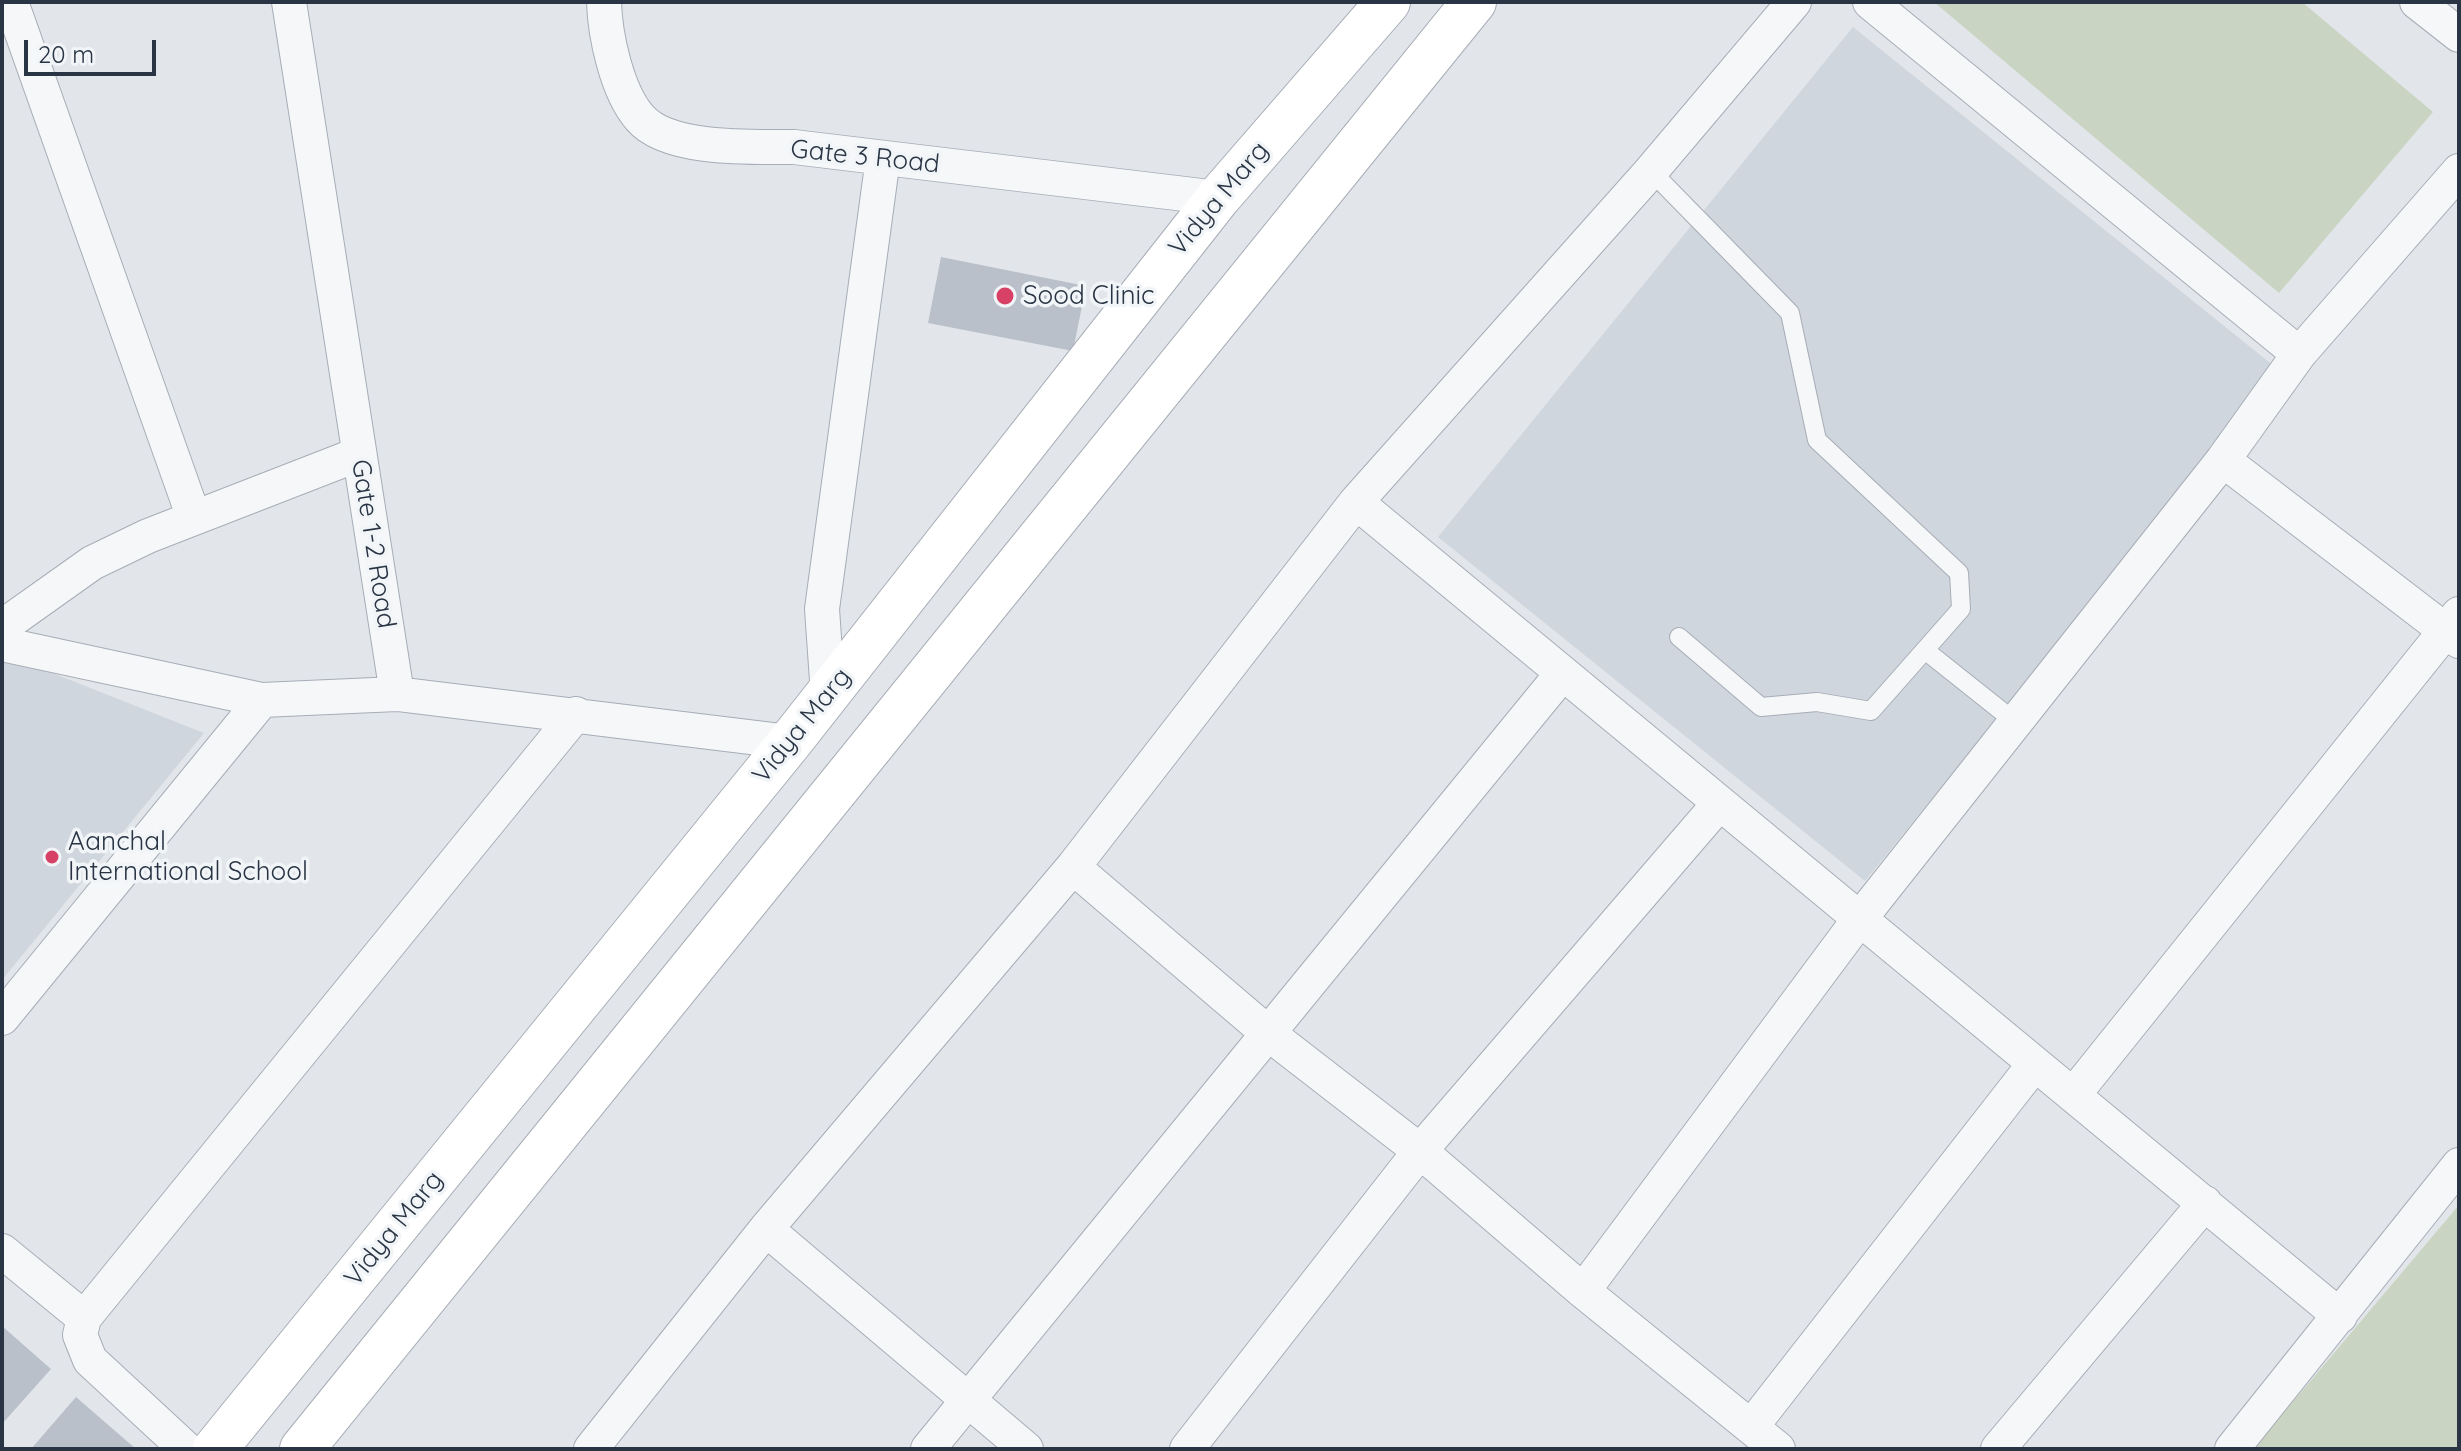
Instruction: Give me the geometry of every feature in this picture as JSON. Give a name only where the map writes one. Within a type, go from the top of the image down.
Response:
[{"type":"main road","name":"Vidya Marg","points":[[215,1449],[828,695],[1218,198],[1388,2]]},
{"type":"main road","points":[[302,1449],[1474,2]]},
{"type":"street","points":[[11,2],[194,518]]},
{"type":"street","name":"Gate 1-2 Road","points":[[289,2],[397,694]]},
{"type":"street","name":"Gate 3 Road","points":[[604,2],[605,24],[617,74],[640,119],[671,136],[723,146],[794,147],[1218,198]]},
{"type":"street","points":[[591,1449],[766,1229],[1073,867],[1356,502],[1651,171],[1794,2]]},
{"type":"street","points":[[1870,2],[2299,354]]},
{"type":"street","points":[[2417,2],[2459,35]]},
{"type":"street","points":[[828,695],[822,609],[883,158]]},
{"type":"street","points":[[1583,1291],[1858,921],[2223,460],[2299,354],[2459,171]]},
{"type":"street","points":[[2,627],[92,563],[194,518],[359,454]]},
{"type":"street","points":[[2074,1094],[2454,628],[2223,460]]},
{"type":"street","points":[[1356,502],[2033,1066],[2074,1094],[2340,1316]]},
{"type":"street","points":[[2,644],[262,700],[397,694],[790,742]]},
{"type":"street","points":[[928,1449],[1562,674]]},
{"type":"street","points":[[2,1018],[262,700]]},
{"type":"street","points":[[186,1449],[90,1360],[80,1335],[84,1318],[576,714]]},
{"type":"street","points":[[1187,1449],[1420,1151],[1718,805]]},
{"type":"street","points":[[1073,867],[1269,1034],[1420,1151],[1583,1291],[1778,1449]]},
{"type":"street","points":[[1751,1427],[2033,1066]]},
{"type":"street","points":[[2232,1449],[2459,1165]]},
{"type":"street","points":[[1998,1449],[2205,1203]]},
{"type":"street","points":[[766,1229],[1026,1449]]},
{"type":"street","points":[[2,1251],[84,1318]]},
{"type":"lane","points":[[1651,171],[1790,313],[1817,440],[1959,573],[1961,609],[1871,711],[1817,702],[1761,707],[1679,637]]},
{"type":"lane","points":[[1926,651],[2014,721]]},
{"type":"shaded area","points":[[1853,27],[2280,371],[1865,881],[1438,537]]},
{"type":"shaded area","name":"Aanchal International School","points":[[2,653],[204,733],[2,980]]},
{"type":"green space","points":[[1934,2],[2302,2],[2433,112],[2279,293]]},
{"type":"green space","points":[[2459,1205],[2459,1449],[2253,1449]]},
{"type":"building","points":[[941,257],[1086,286],[1073,351],[928,323]]},
{"type":"building","points":[[2,1326],[51,1369],[2,1424]]},
{"type":"building","points":[[76,1397],[136,1449],[31,1449]]},
{"type":"place","name":"Sood Clinic","points":[[1005,296]]},
{"type":"place","name":"Aanchal International School","points":[[52,857]]}]
